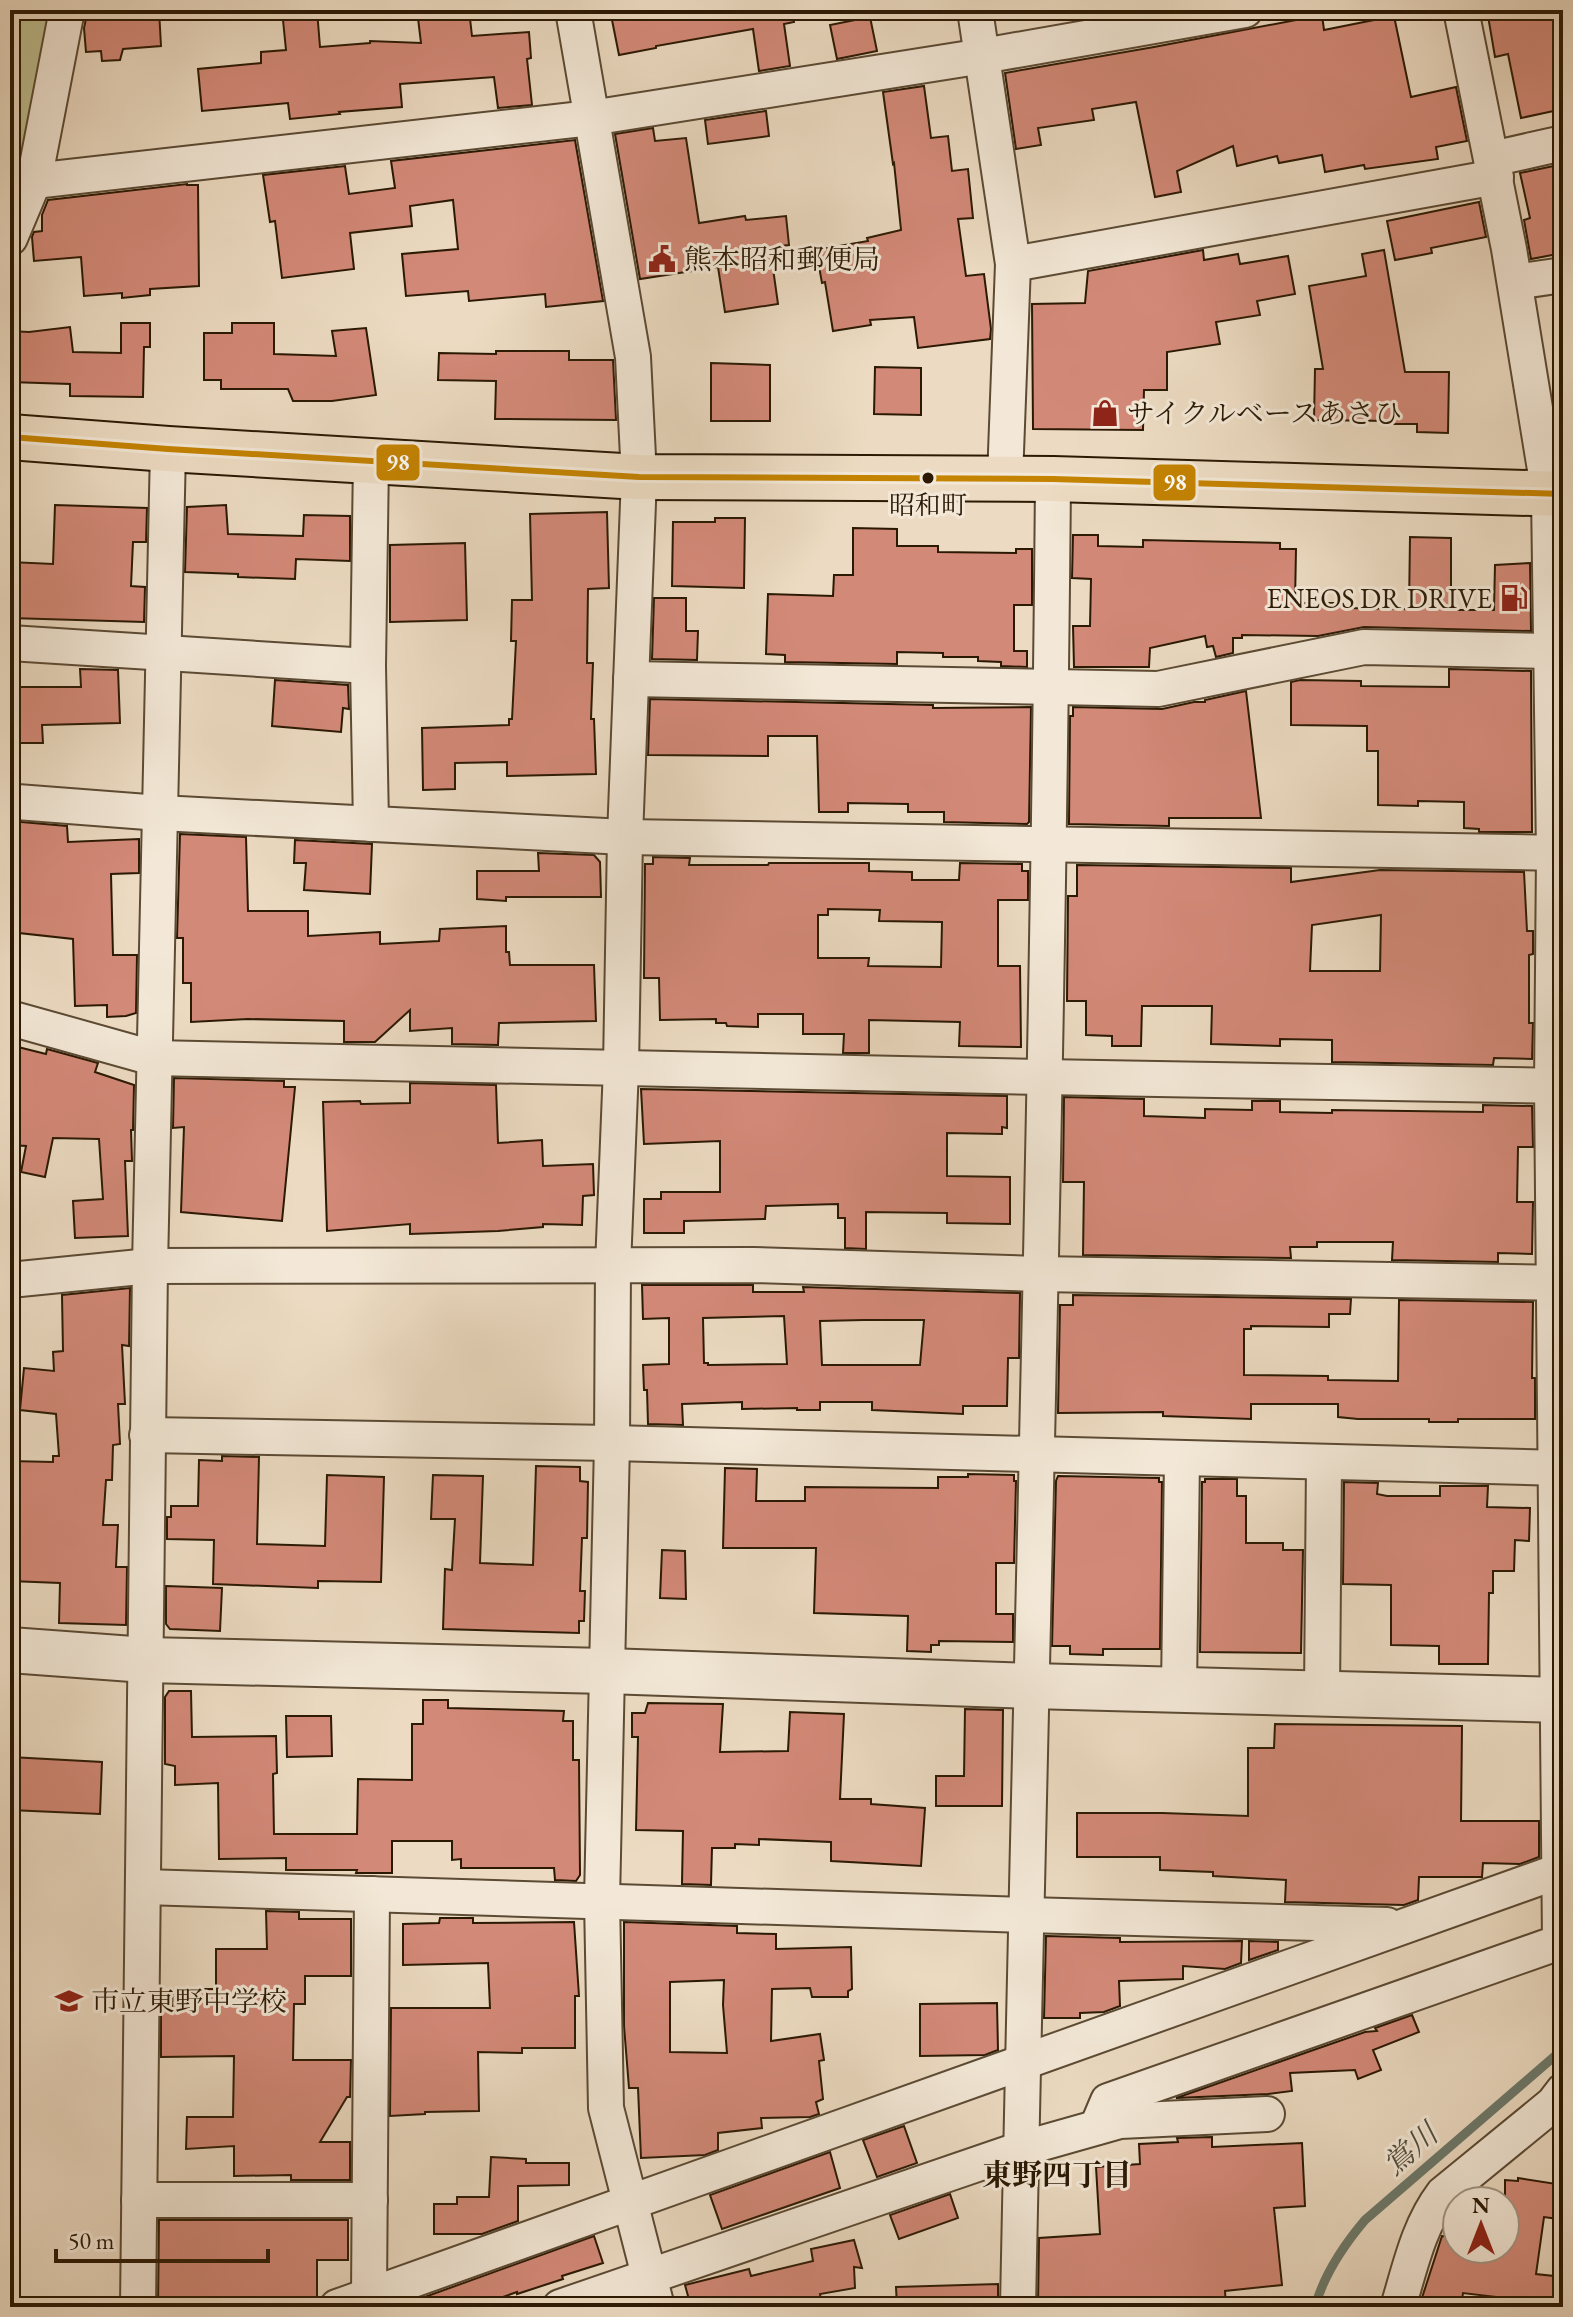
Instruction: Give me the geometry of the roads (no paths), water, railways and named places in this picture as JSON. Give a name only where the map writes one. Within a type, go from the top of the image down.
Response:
[{"type":"main road","points":[[10,437],[639,477],[1053,479],[1556,494]]},
{"type":"street","points":[[10,238],[22,180],[67,10]]},
{"type":"street","points":[[573,10],[633,357],[639,477],[613,1266],[602,1900],[606,2108],[653,2292]]},
{"type":"street","points":[[975,10],[1013,264],[1005,479]]},
{"type":"street","points":[[22,180],[591,118],[983,56],[1245,10]]},
{"type":"street","points":[[1097,2127],[1108,2101],[1561,1942],[1558,853],[1552,651],[1556,494],[1461,10]]},
{"type":"street","points":[[1013,264],[1494,168],[1563,143]]},
{"type":"street","points":[[1515,282],[1563,275]]},
{"type":"street","points":[[138,2307],[153,1058],[168,449]]},
{"type":"street","points":[[371,461],[368,666],[371,824]]},
{"type":"street","points":[[1018,2307],[1050,845],[1053,479]]},
{"type":"street","points":[[10,643],[368,666]]},
{"type":"street","points":[[631,679],[1158,689],[1364,647],[1552,651]]},
{"type":"street","points":[[10,799],[160,813],[625,837],[1558,853]]},
{"type":"street","points":[[10,1018],[153,1058],[1558,1086]]},
{"type":"street","points":[[10,1280],[150,1266],[753,1265],[1039,1274],[1559,1282]]},
{"type":"street","points":[[147,1435],[612,1443],[1559,1468]]},
{"type":"street","points":[[1179,1690],[1182,1458]]},
{"type":"street","points":[[1322,1694],[1324,1462]]},
{"type":"street","points":[[10,1650],[146,1660],[1560,1700]]},
{"type":"street","points":[[337,2307],[1559,1871]]},
{"type":"street","points":[[144,1887],[1409,1925]]},
{"type":"street","points":[[369,2296],[372,1894]]},
{"type":"street","points":[[1398,2307],[1419,2239],[1443,2194],[1553,2104],[1563,2091]]},
{"type":"street","points":[[560,2307],[653,2292],[1021,2149],[1097,2127],[1120,2121],[1267,2114]]},
{"type":"street","points":[[139,2200],[370,2200]]},
{"type":"waterway","name":"鴬川","points":[[1315,2307],[1335,2261],[1365,2220],[1563,2049]]},
{"type":"place","name":"熊本昭和郵便局","points":[[662,259]]},
{"type":"place","name":"サイクルベースあさひ","points":[[1105,413]]},
{"type":"place","name":"昭和町","points":[[928,478]]},
{"type":"place","name":"ENEOS DR DRIVE","points":[[1514,598]]},
{"type":"place","name":"市立東野中学校","points":[[69,2001]]},
{"type":"district","name":"東野四丁目","points":[[1057,2174]]}]
